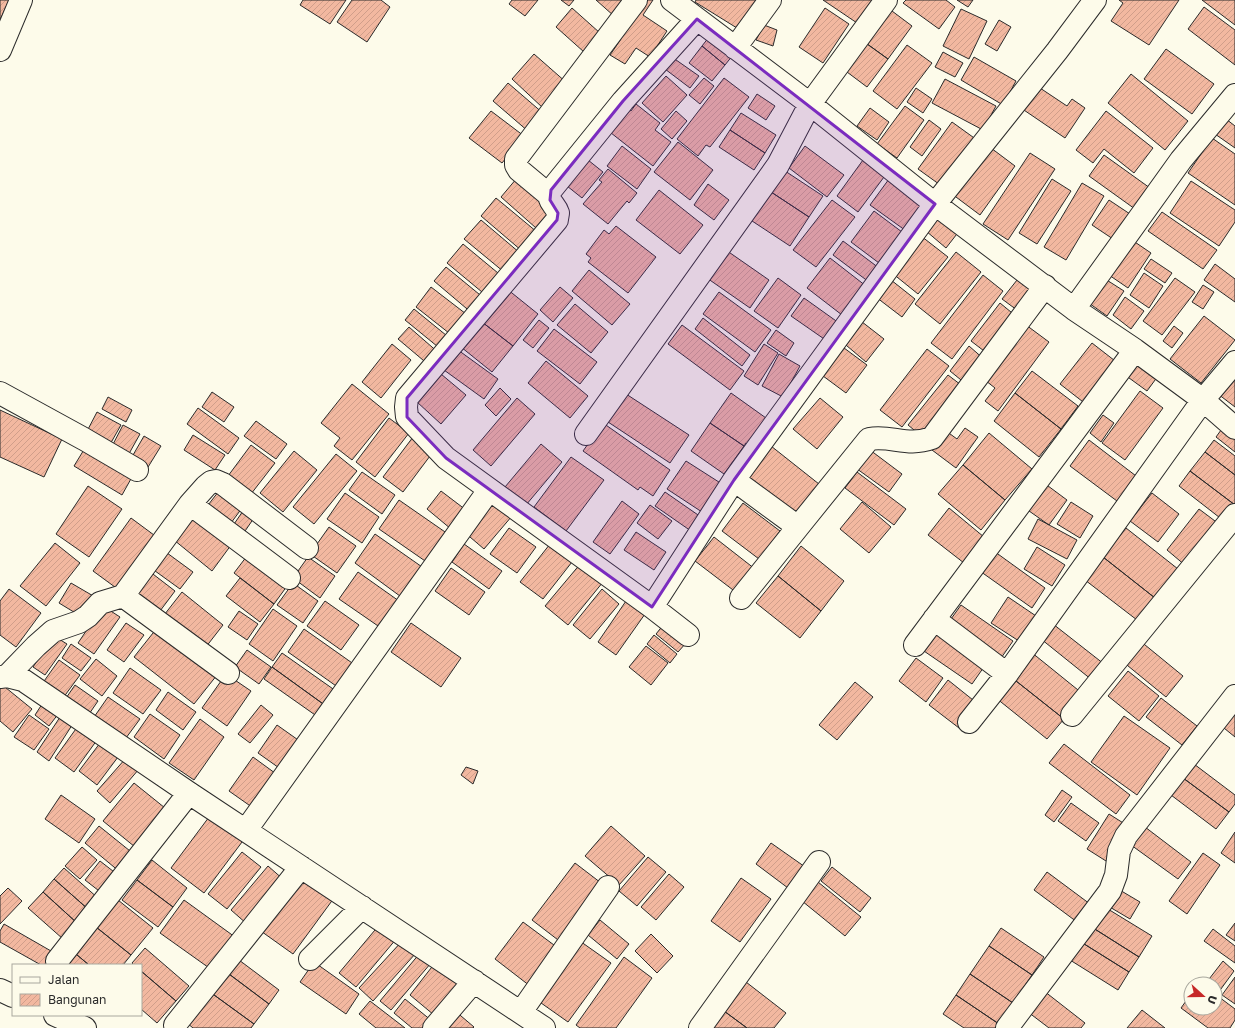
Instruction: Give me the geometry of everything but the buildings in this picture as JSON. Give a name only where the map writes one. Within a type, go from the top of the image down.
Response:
[{"type":"street","points":[[0,50],[21,0]]},
{"type":"street","points":[[636,0],[516,159],[516,165],[519,170],[549,195],[550,200],[558,213],[557,220],[407,398],[406,408],[407,417],[446,458],[652,607],[688,635]]},
{"type":"street","points":[[672,0],[810,104],[935,204],[1074,308],[1135,350],[1203,400],[1235,428]]},
{"type":"street","points":[[735,48],[770,0]]},
{"type":"street","points":[[586,434],[778,165],[810,104],[886,0]]},
{"type":"street","points":[[652,607],[734,480],[935,204],[1057,51],[1095,0]]},
{"type":"street","points":[[549,195],[551,190],[624,101],[697,19]]},
{"type":"street","points":[[1074,308],[1181,160],[1235,95]]},
{"type":"street","points":[[741,598],[869,439],[879,437],[912,443],[921,442],[932,438],[1045,286]]},
{"type":"street","points":[[915,645],[1135,350]]},
{"type":"street","points":[[970,722],[1007,674],[1203,400],[1235,362]]},
{"type":"street","points":[[0,393],[137,470]]},
{"type":"street","points":[[734,480],[798,527]]},
{"type":"street","points":[[4,677],[54,631],[79,622],[88,616],[100,603],[123,596],[190,504],[211,482],[216,481],[223,484],[307,548]]},
{"type":"street","points":[[246,830],[489,490]]},
{"type":"street","points":[[190,504],[289,578]]},
{"type":"street","points":[[1072,715],[1235,515]]},
{"type":"street","points":[[123,596],[228,673]]},
{"type":"street","points":[[934,619],[1007,674]]},
{"type":"street","points":[[4,677],[23,680],[189,793],[544,1028]]},
{"type":"street","points":[[1007,1028],[1110,891],[1116,875],[1119,851],[1126,836],[1235,696]]},
{"type":"street","points":[[57,961],[189,793]]},
{"type":"street","points":[[700,1028],[819,862]]},
{"type":"street","points":[[175,1025],[300,867]]},
{"type":"street","points":[[521,1012],[608,887]]},
{"type":"street","points":[[310,959],[362,907]]},
{"type":"street","points":[[434,1028],[474,981]]},
{"type":"street","points":[[0,990],[12,996]]},
{"type":"street","points":[[58,1016],[85,1028]]},
{"type":"highlighted area","points":[[697,19],[935,204],[734,480],[652,607],[446,458],[407,417],[407,398],[557,220],[558,213],[550,200],[551,190],[623,101]]}]
